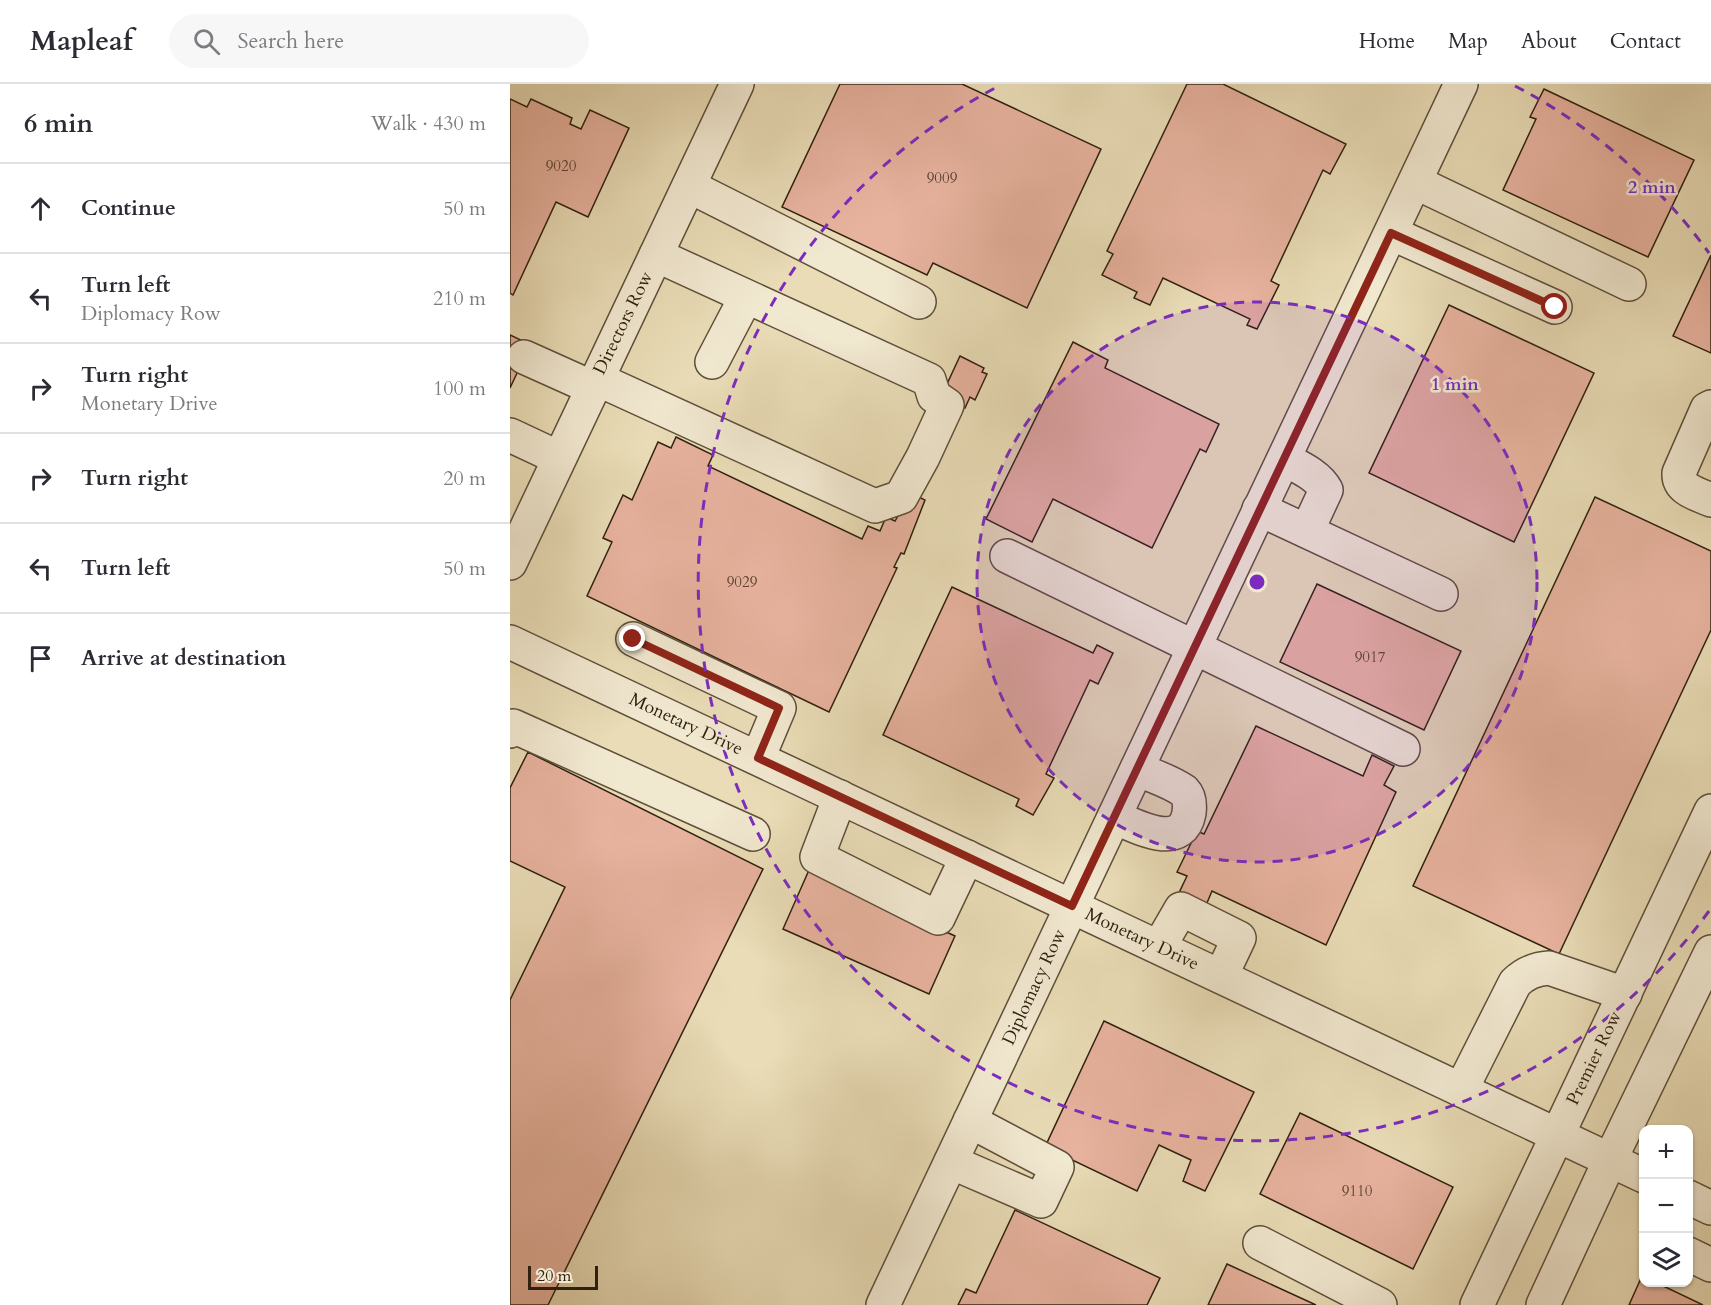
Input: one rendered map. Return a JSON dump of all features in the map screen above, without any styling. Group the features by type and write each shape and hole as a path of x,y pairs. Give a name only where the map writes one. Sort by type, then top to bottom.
{"street":[{"name":"Directors Row","path":"510,563 522,507 560,458 737,84"},
{"name":"Diplomacy Row","path":"883,1305 1415,182 1457,85"},
{"path":"1415,182 1629,284"},
{"path":"689,186 919,302"},
{"path":"1391,233 1555,307"},
{"path":"524,357 595,383 875,506 901,497 947,405 934,396 929,380 656,255"},
{"path":"712,362 746,297"},
{"path":"1711,407 1707,410 1679,473 1679,479 1683,487 1711,500"},
{"path":"510,435 560,458"},
{"path":"1284,459 1315,477 1326,490 1307,531"},
{"path":"1260,509 1441,594"},
{"path":"1006,556 1403,749"},
{"path":"633,639 779,708 758,758"},
{"name":"Monetary Drive","path":"510,642 1639,1174"},
{"path":"510,731 513,726 753,834"},
{"path":"1114,817 1154,833 1170,835 1182,828 1188,816 1190,801 1186,793 1137,769"},
{"path":"840,797 817,857 938,918 967,857"},
{"name":"Premier Row","path":"1477,1305 1711,811"},
{"path":"1159,947 1181,909 1239,938 1221,976"},
{"path":"1543,1305 1610,1160 1711,952"},
{"path":"1461,1090 1515,983 1523,975 1538,969 1549,968 1625,994"},
{"path":"951,1162 1041,1201 1057,1167 970,1121"},
{"path":"1693,1199 1711,1208"},
{"path":"1260,1243 1380,1305"},
{"path":"1693,1256 1711,1265"}],"building":[{"path":"840,84 962,84 1101,149 1027,308 933,263 927,275 782,207"},
{"path":"1187,84 1223,84 1346,144 1330,174 1323,170 1271,281 1279,285 1257,329 1247,325 1250,319 1163,278 1150,305 1134,298 1137,292 1102,275 1113,254 1107,251"},
{"path":"1544,89 1694,160 1648,257 1503,190 1536,119 1530,117"},
{"path":"510,99 527,107 531,99 572,118 570,124 581,129 590,110 629,128 588,217 556,202 513,295 510,293"},
{"path":"1711,255 1711,353 1673,336"},
{"path":"1449,305 1594,373 1514,542 1369,473"},
{"path":"510,335 525,342 512,369 518,371 510,388"},
{"path":"1073,342 1108,360 1105,368 1219,424 1206,452 1200,449 1152,548 1053,499 1032,542 986,519"},
{"path":"960,356 984,368 982,372 987,374 975,400 970,397 965,408 941,397"},
{"path":"676,437 713,455 708,466 862,539 868,526 880,531 886,517 895,521 911,493 925,500 904,554 901,553 894,567 897,568 829,712 587,596 612,542 603,538 623,495 632,500 658,442 671,448"},
{"path":"1595,497 1711,551 1711,630 1559,954 1413,886"},
{"path":"1317,584 1461,651 1424,730 1280,662"},
{"path":"952,587 1093,653 1097,645 1113,653 1098,684 1090,680 1046,774 1054,778 1033,815 1016,806 1019,799 883,735"},
{"path":"1256,726 1363,776 1372,755 1394,766 1384,785 1396,792 1326,945 1212,891 1204,910 1177,897 1187,876 1177,872 1197,831 1204,834"},
{"path":"528,752 763,869 548,1305 510,1305 510,1000 565,887 510,861 510,788"},
{"path":"809,870 955,936 929,994 783,929"},
{"path":"1104,1021 1254,1092 1205,1191 1183,1181 1191,1160 1159,1145 1137,1191 1045,1147"},
{"path":"1300,1113 1453,1187 1413,1269 1260,1194"},
{"path":"1015,1210 1160,1278 1147,1305 958,1305 966,1289 976,1293"},
{"path":"1227,1264 1316,1305 1208,1305"},
{"path":"1639,1283 1639,1287 1665,1287 1703,1305 1629,1305"}],"route":[{"path":"633,639 779,708 758,758 1072,906 1391,233 1555,307"}]}
